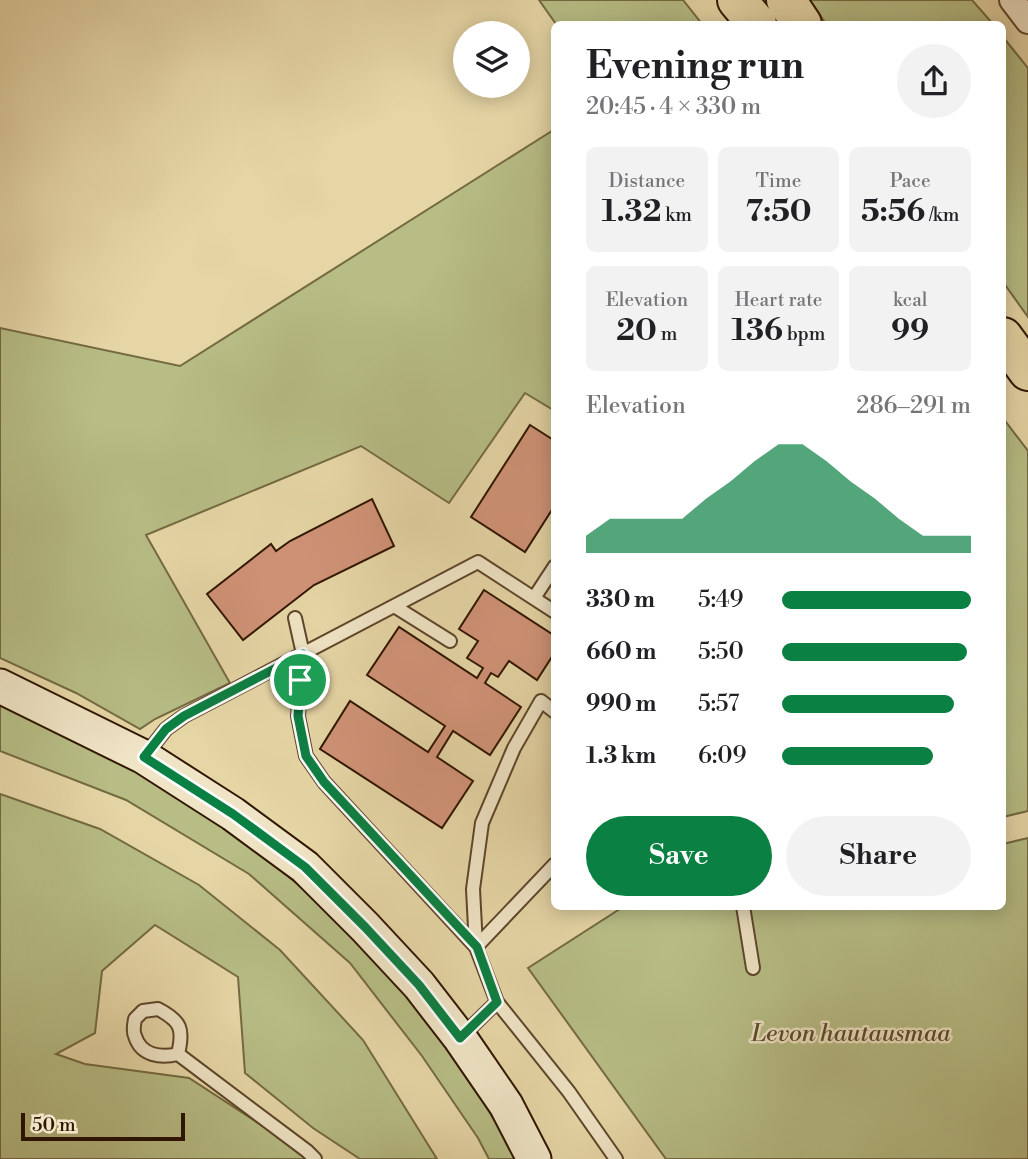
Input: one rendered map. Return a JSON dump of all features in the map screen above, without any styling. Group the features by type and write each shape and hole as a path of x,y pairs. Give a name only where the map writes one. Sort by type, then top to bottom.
{"highway":[{"path":"737,0 754,21"},
{"path":"762,0 778,21"},
{"path":"786,0 800,21"},
{"path":"1006,341 1028,371"}],"main road":[{"path":"0,686 144,757 233,814 305,867 419,985 506,1105 534,1159"}],"street":[{"path":"1012,0 1028,21"}],"lane":[{"path":"144,757 166,729 184,716 478,562 551,609"},
{"path":"534,598 551,572"},
{"path":"394,606 450,641"},
{"path":"295,618 303,654 298,716 306,756 333,792 477,947"},
{"path":"551,709 541,701 514,748 482,823 473,889 477,947 497,1002 569,1092 616,1159"},
{"path":"477,947 551,868"},
{"path":"744,910 753,968"},
{"path":"460,1038 497,1002"},
{"path":"178,1054 315,1159"}],"green space":[{"path":"539,0 683,0 700,21 554,21"},
{"path":"810,0 972,0 990,21 824,21"},
{"path":"1006,41 1028,68 1028,317 1006,286"},
{"path":"551,132 551,409 525,393 449,503 361,446 146,535 230,683 140,729 76,693 0,658 0,328 180,366"},
{"path":"1006,422 1028,451 1028,811 1006,816"},
{"path":"0,701 138,770 258,850 357,936 446,1040 518,1159 489,1159 478,1138 422,1056 350,963 249,874 126,800 0,751"},
{"path":"0,794 100,829 199,885 280,950 363,1040 437,1159 360,1159 313,1128 245,1073 238,977 155,925 102,971 95,1033 56,1054 85,1064 189,1078 310,1159 0,1159"},
{"name":"Levon hautausmaa","path":"1028,838 1028,1159 666,1159 528,968 618,910 1006,910 1006,843"}],"building":[{"path":"530,425 551,438 551,511 525,552 471,517"},
{"path":"372,499 394,546 314,585 243,640 207,594 271,544 276,551 290,541"},
{"path":"484,590 551,633 551,658 537,680 509,661 498,677 491,673 485,683 521,707 490,755 453,731 437,757 473,781 442,828 320,749 350,701 428,752 445,726 367,675 399,627 477,678 483,668 467,658 478,641 459,629"}],"route":[{"path":"303,654 300,680 298,716 306,756 324,782 477,947 497,1002 460,1038 419,985 305,867 233,814 144,757 166,729 184,716 303,654"}]}
